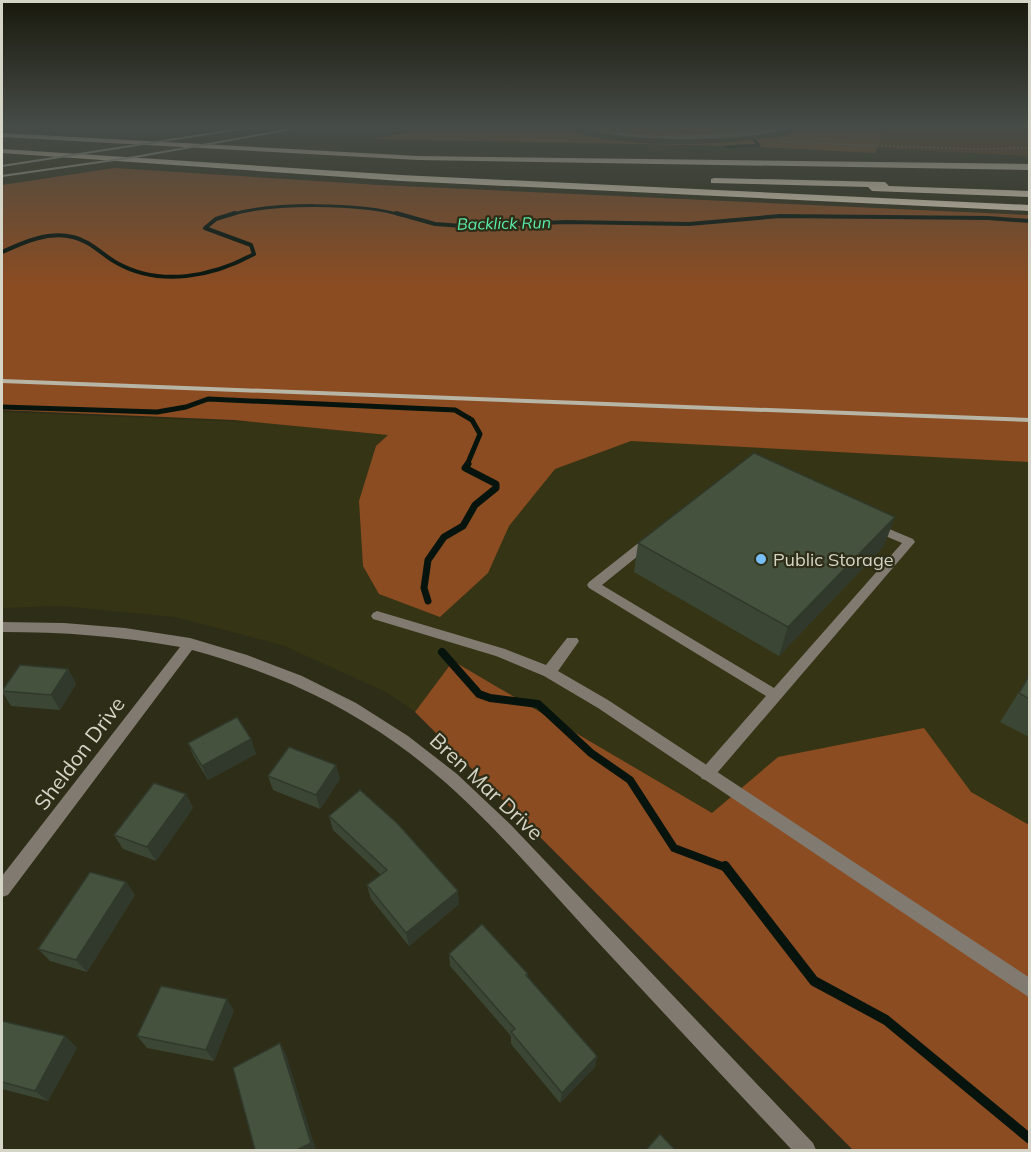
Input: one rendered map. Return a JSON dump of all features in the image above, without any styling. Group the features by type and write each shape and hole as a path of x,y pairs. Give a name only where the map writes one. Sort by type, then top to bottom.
{"highway":[{"path":"446,181 1029,208"},
{"path":"633,181 1029,194"},
{"path":"705,181 1029,189"}],"street":[{"path":"707,774 909,542 867,523"},
{"path":"657,534 593,585 775,695"},
{"path":"377,616 464,640 549,672 603,704 1029,988"},
{"name":"Bren Mar Drive","path":"2,627 45,626 88,629 190,643 225,651 285,673 354,708 437,766 496,821 806,1150"},
{"path":"549,672 572,641"},
{"name":"Sheldon Drive","path":"2,889 190,643"}],"shaded area":[{"path":"30,181 313,181 1029,215 1029,462 631,441 555,469 509,526 488,573 440,617 379,594 363,566 359,501 376,446 388,435 234,420 2,410 2,185"},
{"path":"2,412 1029,453 1029,1150 479,755 386,692 282,645 175,617 61,606 2,608"},
{"path":"453,661 712,813 778,757 924,728 971,792 1029,825 1029,1150 853,1150 415,712"}],"building":[{"name":"Public Storage","path":"754,453 895,517 788,627 638,543"},
{"path":"20,665 68,669 51,695 2,691"},
{"path":"1029,676 1029,699 1019,693"},
{"path":"237,717 251,739 202,766 188,743"},
{"path":"289,747 336,765 316,795 268,776"},
{"path":"154,783 186,794 147,847 114,835"},
{"path":"360,790 397,823 458,891 406,933 367,885 387,870 329,816"},
{"path":"90,872 126,882 76,960 38,949"},
{"path":"482,924 528,974 526,975 597,1056 562,1093 511,1032 515,1029 449,954"},
{"path":"161,986 227,999 206,1050 137,1036"},
{"path":"2,1021 65,1036 35,1091 2,1082"},
{"path":"280,1043 311,1143 297,1150 255,1150 233,1068"},
{"path":"660,1134 675,1150 646,1150"}],"waterway":[{"name":"Backlick Run","path":"230,215 291,206 340,206 401,215"},
{"name":"Backlick Run","path":"2,252 36,238 64,236 85,242 117,263 151,275 168,277 204,273 254,254 251,245 205,228 216,219 235,213"},
{"name":"Backlick Run","path":"396,213 435,224 463,226 566,222 689,224 780,216 988,218 1030,221"},
{"path":"2,407 157,412 186,407 208,399 455,410 472,420 480,434 467,465"},
{"path":"428,601 424,588 428,560 444,537 463,526 475,505 496,488 496,484 465,468 468,464"},
{"path":"442,652 479,694 490,698 538,704 591,753 630,780 674,848 726,868"},
{"path":"726,868 814,981 886,1020 1030,1139"}],"railway":[{"path":"2,381 1030,420"}],"place":[{"name":"Public Storage","path":"761,559"}]}
